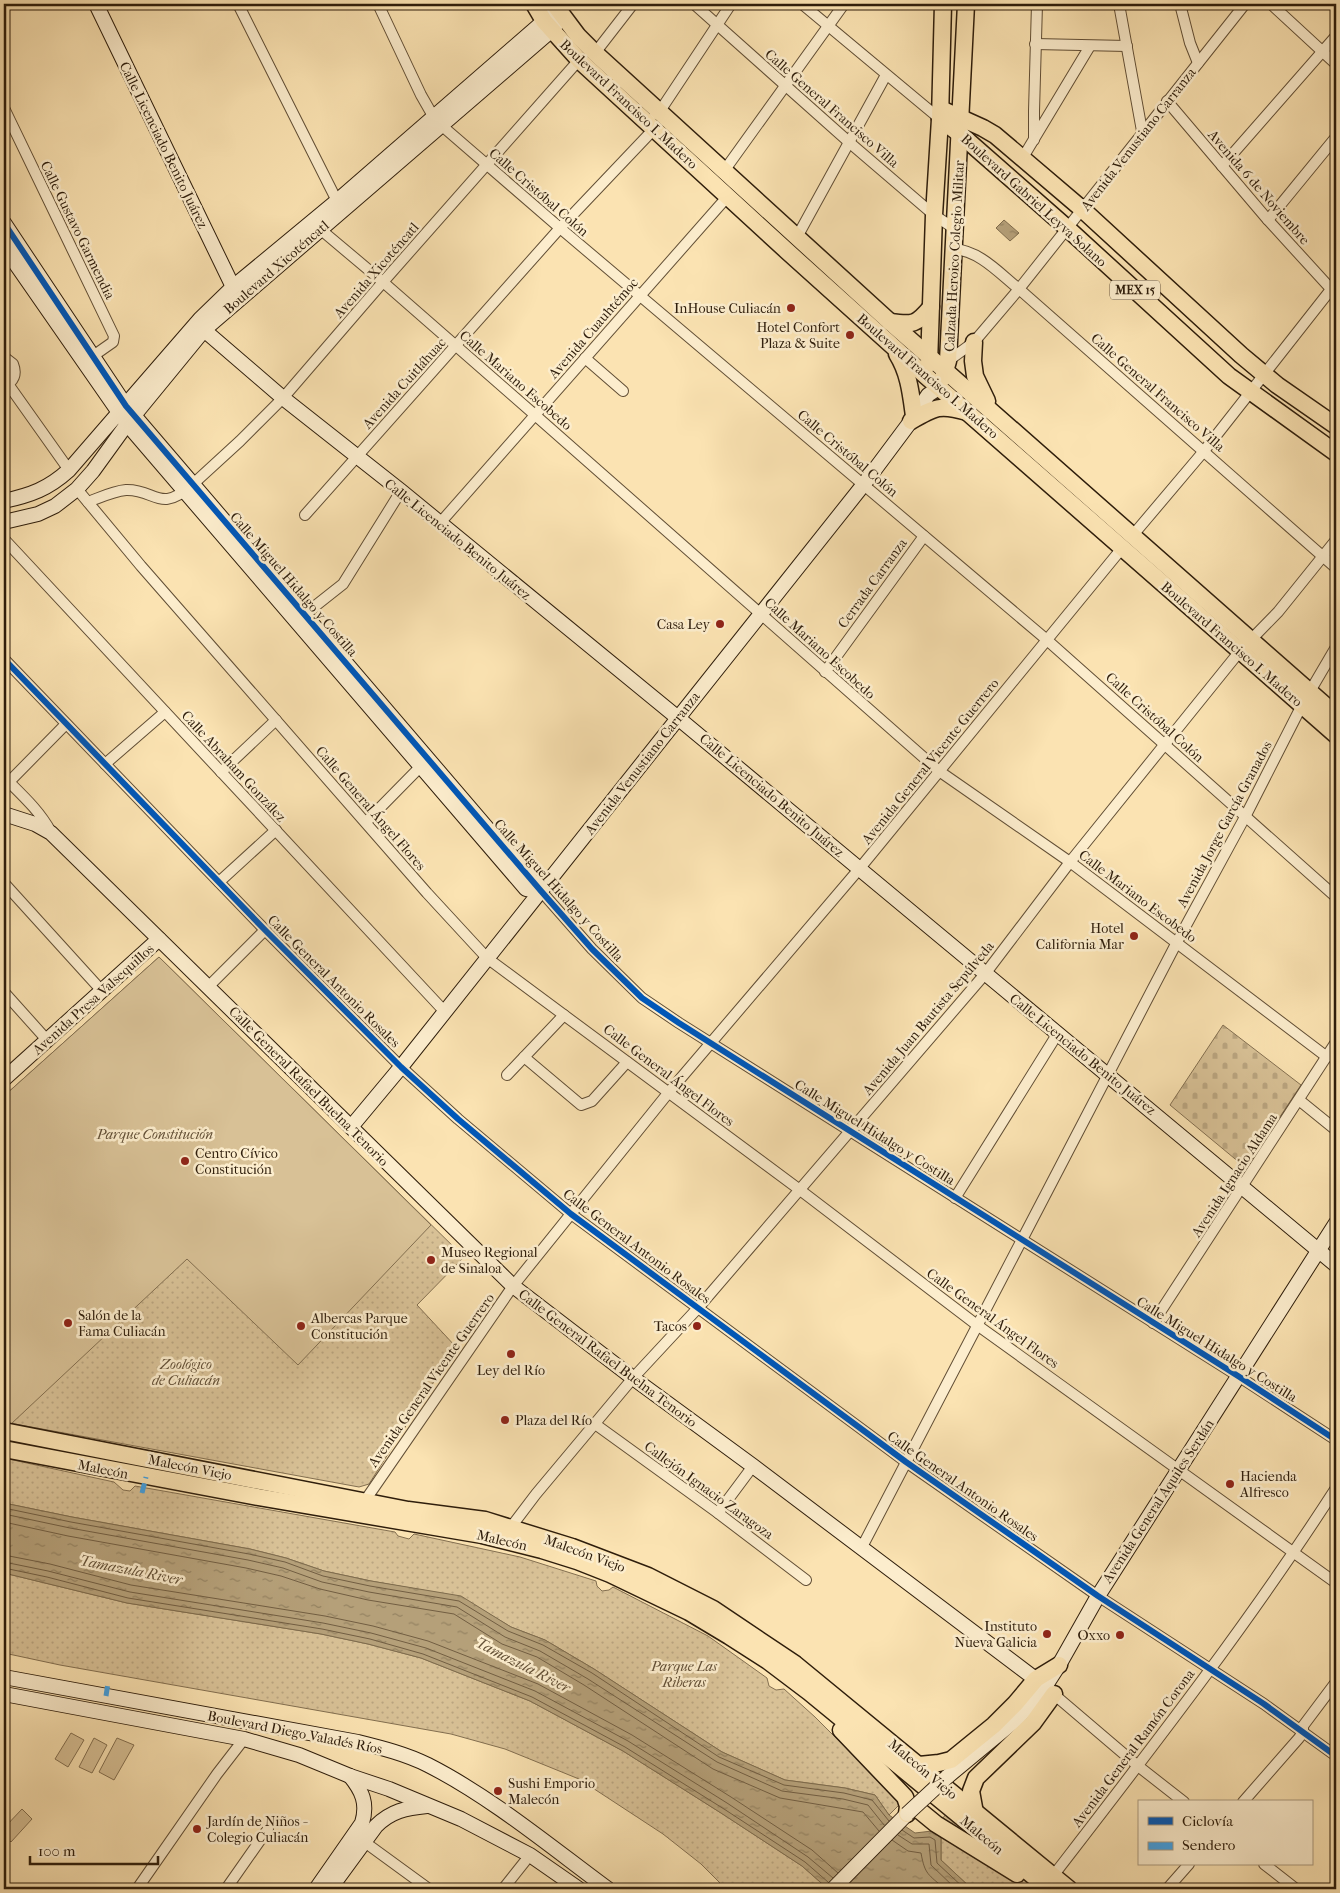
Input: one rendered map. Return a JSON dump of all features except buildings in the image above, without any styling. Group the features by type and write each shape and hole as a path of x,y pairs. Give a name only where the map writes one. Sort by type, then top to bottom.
{"main road":[{"name":"Calle Licenciado Benito Juárez","path":"96,4 233,287"},
{"name":"Boulevard Francisco I. Madero","path":"534,4 548,25 579,60 892,346 932,386 970,413 1128,541"},
{"name":"Calzada Heroico Colegio Militar","path":"932,386 930,357 936,112 943,4"},
{"name":"Calzada Heroico Colegio Militar","path":"932,386 947,366 966,4"},
{"name":"Boulevard Xicoténcatl","path":"4,522 38,514 55,506 77,489 93,471 126,415 200,319 233,287 437,120 548,25 557,8"},
{"name":"Boulevard Francisco I. Madero","path":"557,8 578,36 724,171 930,357 947,366 1128,541 1306,698 1336,735"},
{"name":"Boulevard Gabriel Leyva Solano","path":"936,112 961,126 995,135 1082,209 1264,374 1336,426"},
{"name":"Boulevard Xicoténcatl","path":"4,501 34,494 55,482 69,470 126,415 204,330 320,229 437,120"},
{"name":"Boulevard Gabriel Leyva Solano","path":"961,126 1067,228 1229,376 1336,453"},
{"name":"Calle Miguel Hidalgo y Costilla","path":"6,232 93,356 126,415"},
{"name":"Calle Miguel Hidalgo y Costilla","path":"4,247 126,415 425,763"},
{"path":"890,322 910,324 916,322 931,308"},
{"name":"Calle Licenciado Benito Juárez","path":"204,330 283,398 401,491 860,868 1336,1265"},
{"path":"974,342 975,376 991,410"},
{"path":"892,346 904,365 908,377 913,419 937,407 954,408 970,413"},
{"name":"Avenida Venustiano Carranza","path":"351,1127 445,1012 864,484 913,419 932,386"},
{"name":"Calle Miguel Hidalgo y Costilla","path":"188,488 305,614 526,889 541,891"},
{"name":"Boulevard Francisco I. Madero","path":"1306,698 1336,715"},
{"name":"Calle General Rafael Buelna Tenorio","path":"4,814 35,824 51,833 513,1286 633,1378 862,1547 1045,1687"},
{"name":"Avenida Presa Valsequillos","path":"4,1079 159,939"},
{"name":"Avenida General Aquiles Serdán","path":"1059,1665 1098,1596 1336,1223"},
{"name":"Malecón Viejo","path":"4,1431 361,1508 408,1510 485,1520 611,1561 648,1576 713,1609 795,1664 975,1812 1051,1882 1069,1889"},
{"name":"Malecón","path":"4,1449 146,1477 361,1508 482,1535 577,1561 665,1599 729,1636 813,1695 1051,1882"},
{"path":"482,1535 504,1531 511,1527"},
{"path":"834,1889 911,1810 995,1739 1036,1699 1059,1665"},
{"name":"Boulevard Diego Valadés Ríos","path":"4,1677 358,1742 408,1757 428,1765 508,1814 608,1889"},
{"path":"919,1765 951,1760 1008,1711 1045,1687"},
{"path":"975,1812 971,1792 976,1778 1024,1733 1039,1716 1045,1687"},
{"name":"Boulevard Diego Valadés Ríos","path":"4,1694 244,1739 298,1755 389,1789 461,1819 536,1859 579,1889"},
{"path":"813,1695 828,1716 904,1797 911,1810 1044,1889"},
{"path":"298,1755 297,1746 299,1740 325,1736"},
{"path":"330,1889 360,1839 365,1804 362,1793 350,1776"},
{"path":"316,1889 360,1839 388,1815 405,1808 429,1805"},
{"path":"461,1819 497,1829 502,1825 508,1814"},
{"path":"536,1859 546,1872 566,1889"}],"street":[{"path":"238,4 337,201"},
{"name":"Calle Cristóbal Colón","path":"378,4 437,120 560,228 1047,640 1336,897"},
{"path":"596,53 632,4"},
{"name":"Calle General Francisco Villa","path":"694,4 850,143 934,215 955,229"},
{"path":"607,86 617,87 625,92 647,112 655,114 660,111 731,4"},
{"path":"802,4 886,75 936,112"},
{"path":"724,171 844,4"},
{"path":"1034,140 1037,4"},
{"path":"1119,4 1142,132"},
{"path":"1180,4 1190,43 1198,63"},
{"name":"Avenida Venustiano Carranza","path":"947,366 974,342 1019,289 1245,4"},
{"path":"1271,4 1336,64"},
{"path":"1222,166 1336,36"},
{"path":"1035,44 1127,46"},
{"path":"1022,159 1090,46"},
{"name":"Avenida Xicoténcatl","path":"188,488 283,398 579,60"},
{"path":"797,237 886,75"},
{"name":"Avenida 6 de Noviembre","path":"1167,101 1268,220 1334,286"},
{"name":"Calle Gustavo Garmendia","path":"4,108 114,336 113,342 93,356"},
{"name":"Avenida Cuitláhuac","path":"305,515 560,228 654,129"},
{"path":"1268,220 1336,137"},
{"name":"Avenida Cuauhtémoc","path":"440,523 728,196"},
{"name":"Calle Mariano Escobedo","path":"320,229 535,415 939,771 1070,862 1327,1057"},
{"name":"Calle General Francisco Villa","path":"954,248 965,250 980,258 1019,289 1336,568"},
{"name":"Avenida General Vicente Guerrero","path":"361,1508 513,1286 668,1092 860,868 1204,451 1334,286"},
{"path":"4,357 10,360 15,368 14,378 6,385 69,470"},
{"path":"585,358 623,391"},
{"path":"88,502 124,490 136,490 162,500 188,488"},
{"name":"Calle General Ángel Flores","path":"77,489 141,566 427,893 488,958 978,1325 1336,1583"},
{"path":"305,614 343,584 401,491"},
{"name":"Cerrada Carranza","path":"825,672 924,536"},
{"name":"Calle Abraham González","path":"4,539 445,1012"},
{"name":"Avenida Juan Bautista Sepúlveda","path":"511,1527 536,1494 633,1378 698,1308 986,974 1070,862 1165,744 1246,646 1278,612 1336,540"},
{"name":"Avenida Jorge García Granados","path":"862,1547 1177,942 1245,817 1306,698 1336,646"},
{"name":"Calle General Antonio Rosales","path":"4,659 265,930 401,1067 571,1214 906,1462 1098,1596 1210,1669 1336,1756"},
{"path":"105,764 166,712"},
{"path":"221,772 276,720"},
{"path":"51,833 35,807 5,782 66,724"},
{"path":"366,822 425,763"},
{"path":"219,882 276,830"},
{"path":"4,883 102,991"},
{"name":"Calle Miguel Hidalgo y Costilla","path":"541,891 592,949 642,998 1336,1440"},
{"path":"208,987 265,930"},
{"path":"4,992 47,1040"},
{"path":"507,1075 564,1014"},
{"path":"955,1198 1058,1033"},
{"name":"Avenida Ignacio Aldama","path":"1153,1323 1336,1042"},
{"path":"524,1057 581,1105 592,1101 627,1062"},
{"path":"1299,1100 1336,1130"},
{"name":"Callejón Ignacio Zaragoza","path":"595,1424 718,1512 806,1580"},
{"path":"718,1512 754,1466"},
{"name":"Avenida General Ramón Corona","path":"1051,1882 1294,1553 1336,1488"},
{"path":"1245,1800 1303,1732 1303,1726 1336,1682"},
{"name":"Calle General Rafael Buelna Tenorio","path":"1045,1687 1138,1766 1181,1800"},
{"path":"136,1889 244,1739"},
{"path":"226,1889 268,1830"},
{"path":"360,1839 429,1889"},
{"path":"503,1889 536,1859"},
{"path":"1167,1889 1187,1866"},
{"path":"1267,1866 1296,1889"}],"green space":[{"name":"Centro Cívico Constitución","path":"159,957 464,1257 417,1305 456,1347 369,1484 359,1487 4,1422 4,1096"},
{"name":"Centro Cívico Constitución","path":"159,957 431,1225 298,1365 187,1259 11,1424 4,1422 4,1096"},
{"path":"1223,1025 1301,1085 1246,1168 1170,1105"},
{"name":"Parque Las Riberas","path":"4,1458 114,1482 123,1490 130,1491 135,1486 395,1532 398,1536 409,1539 414,1534 520,1557 596,1581 597,1586 602,1591 613,1587 708,1636 767,1678 769,1686 776,1690 784,1689 861,1763 905,1799 889,1815 875,1795 845,1788 785,1780 722,1752 594,1669 545,1640 511,1627 461,1597 324,1571 286,1558 250,1549 4,1503"},
{"path":"4,1573 127,1603 321,1634 421,1658 530,1701 623,1751 802,1866 828,1889 726,1889 701,1864 663,1834 579,1779 505,1749 451,1734 60,1665 4,1653"},
{"path":"71,1733 84,1740 68,1767 55,1759"},
{"path":"94,1738 107,1745 92,1773 79,1767"},
{"path":"117,1738 134,1745 114,1780 99,1772"},
{"path":"22,1809 32,1819 11,1842 4,1835 4,1828"},
{"path":"947,1813 1035,1889 972,1889 941,1860 941,1838 932,1831"}],"water":[{"path":"1004,220 1019,233 1010,241 996,228"},
{"name":"Tamazula River","path":"4,1503 250,1549 286,1558 324,1571 461,1596 511,1627 545,1640 594,1669 722,1752 785,1780 845,1788 875,1795 889,1815 915,1833 932,1831 941,1838 941,1860 972,1889 828,1889 802,1866 623,1751 530,1701 421,1658 321,1634 127,1603 4,1573"}],"marked path":[{"path":"142,1493 146,1477"},
{"path":"106,1696 108,1683"}],"cycle path":[{"path":"4,223 126,406 541,891 592,949 642,998 1336,1440"},
{"path":"4,659 265,930 401,1067 458,1119 571,1214 906,1462 1098,1596 1264,1704 1336,1756"}],"place":[{"name":"InHouse Culiacán","path":"791,308"},
{"name":"Hotel Confort Plaza & Suite","path":"850,335"},
{"name":"Casa Ley","path":"720,624"},
{"name":"Hotel California Mar","path":"1134,936"},
{"name":"Centro Cívico Constitución","path":"185,1161"},
{"name":"Museo Regional de Sinaloa","path":"431,1260"},
{"name":"Salón de la Fama Culiacán","path":"68,1323"},
{"name":"Albercas Parque Constitución","path":"301,1326"},
{"name":"Tacos","path":"697,1326"},
{"name":"Ley del Río","path":"511,1354"},
{"name":"Plaza del Río","path":"505,1420"},
{"name":"Hacienda Alfresco","path":"1230,1484"},
{"name":"Instituto Nueva Galicia","path":"1047,1634"},
{"name":"Oxxo","path":"1120,1635"},
{"name":"Sushi Emporio Malecón","path":"498,1791"},
{"name":"Jardín de Niños - Colegio Culiacán","path":"197,1829"}],"park label":[{"name":"Parque Constitución","path":"155,1134"},
{"name":"Zoológico de Culiacán","path":"186,1372"}]}
